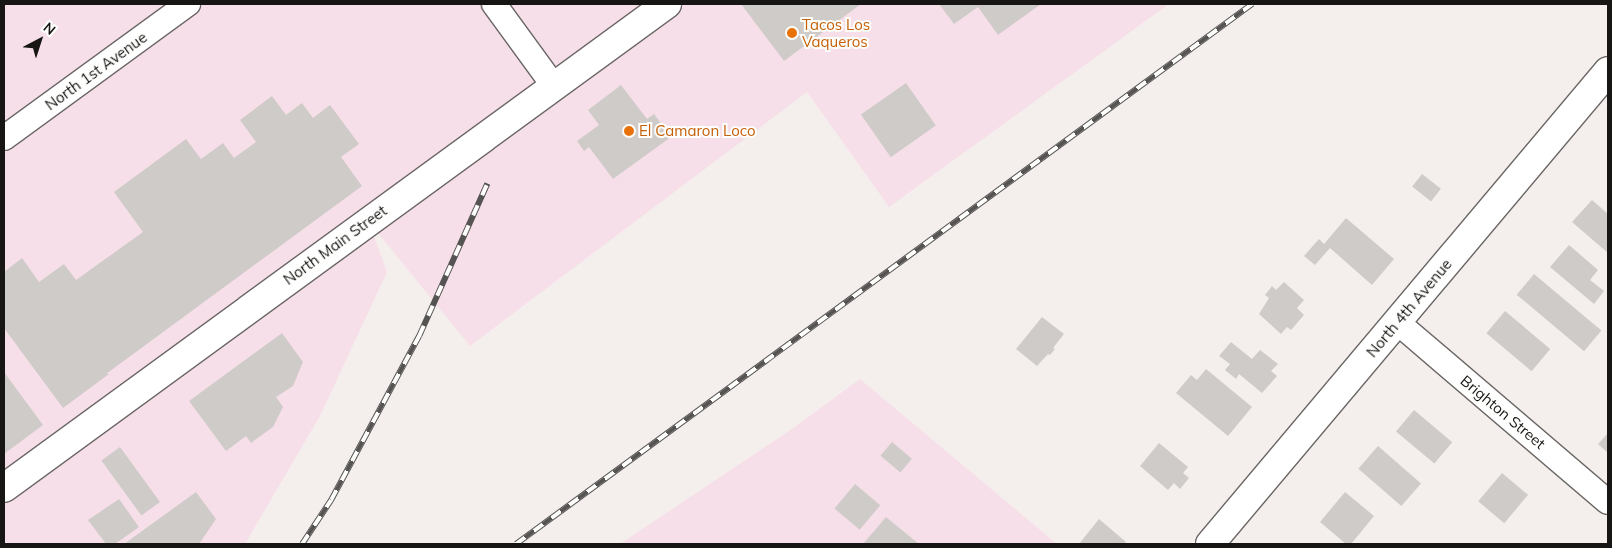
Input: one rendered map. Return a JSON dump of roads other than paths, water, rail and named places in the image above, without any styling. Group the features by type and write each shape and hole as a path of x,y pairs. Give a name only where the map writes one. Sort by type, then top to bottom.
{"street":[{"name":"North 1st Avenue","path":"4,138 188,4"},
{"path":"494,4 553,85"},
{"name":"North Main Street","path":"4,488 666,4"},
{"name":"North 4th Avenue","path":"1210,544 1608,71"},
{"name":"Brighton Street","path":"1397,322 1608,502"}],"railway":[{"path":"516,544 1252,4"},
{"path":"302,544 331,500 419,336 487,184"}],"place":[{"name":"Tacos Los Vaqueros","path":"792,33"},
{"name":"El Camaron Loco","path":"629,131"}]}
